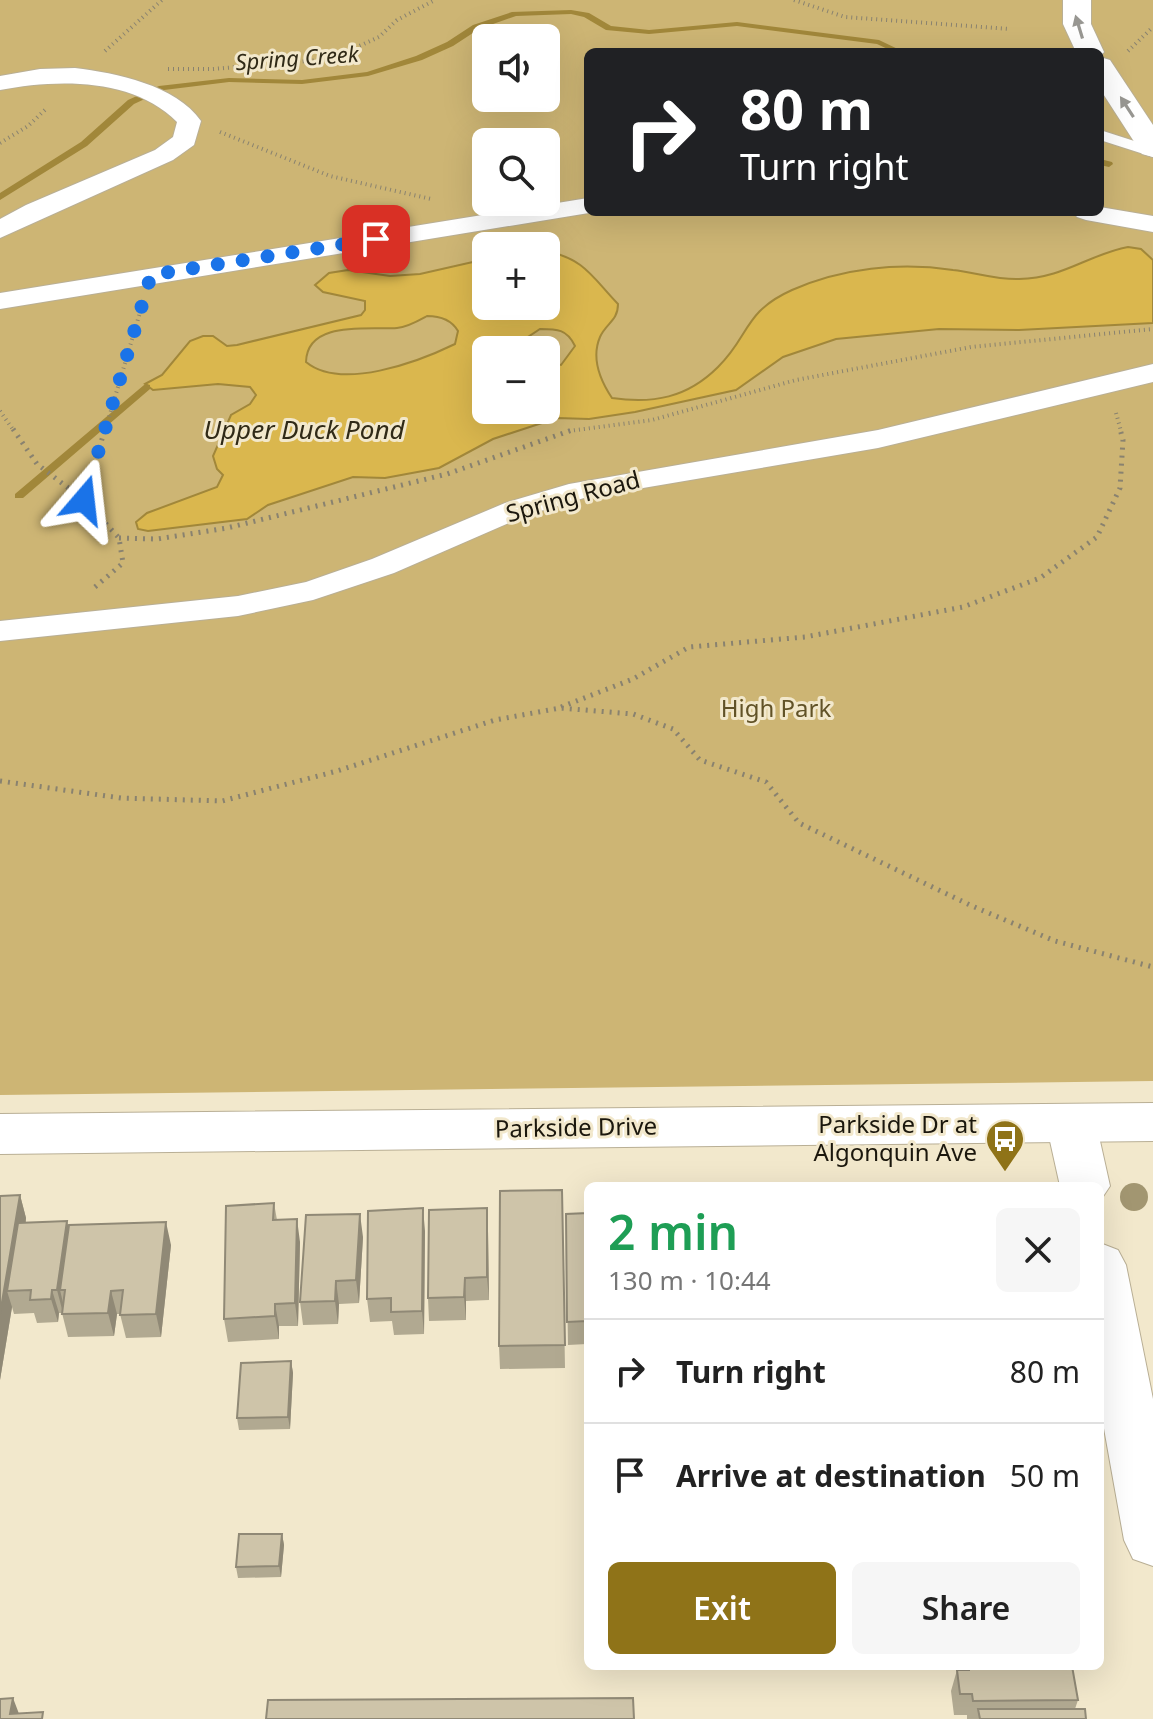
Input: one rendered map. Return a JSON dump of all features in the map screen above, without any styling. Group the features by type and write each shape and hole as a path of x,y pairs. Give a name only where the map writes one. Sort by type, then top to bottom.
{"main road":[{"path":"1077,0 1077,24 1088,48"},
{"path":"1112,60 1153,150"},
{"name":"Parkside Drive","path":"0,1134 1153,1122"},
{"path":"1071,1123 1084,1182"},
{"path":"1104,1306 1114,1407 1153,1540"}],"street":[{"path":"0,83 42,75 78,74 105,78 175,106 189,121 185,140 164,155 35,210 0,230"},
{"path":"0,301 584,207"},
{"path":"1104,215 1153,224"},
{"name":"Spring Road","path":"0,631 238,606 313,590 383,566 516,509 580,490 878,439 1153,373"}],"lane":[{"path":"1104,136 1153,150"}],"path":[{"path":"131,88 160,70 179,67 213,69 331,59 379,37 397,20 435,0"},
{"path":"794,0 845,17 1010,29"},
{"path":"1112,60 1153,27"},
{"path":"189,121 330,176 400,194 445,201"},
{"path":"84,500 151,275"},
{"path":"119,538 157,539 227,528 447,474 575,429 652,420 796,380 971,347 1153,329"},
{"path":"0,781 121,798 222,801 337,771 495,720 560,708 633,679 689,647 805,637 949,610 1040,578 1097,537 1120,488 1123,440 1116,413 1099,387"},
{"path":"0,411 37,464 84,500 119,538 123,563 76,603 76,624"},
{"path":"560,708 633,714 673,729 700,760 766,782 799,823 972,906 1055,941 1153,967"}],"green space":[{"name":"High Park","path":"0,0 1153,0 1153,1081 0,1095"}],"water":[{"name":"Upper Duck Pond","path":"1128,247 1141,249 1153,260 1153,323 1019,330 939,329 836,339 783,357 736,390 589,419 560,418 560,365 575,346 569,336 561,331 540,329 530,336 472,336 472,424 539,424 493,439 439,468 385,478 353,477 268,505 247,519 148,531 138,529 136,522 147,513 217,487 223,475 217,469 213,456 231,415 250,404 256,395 250,387 218,384 153,390 145,384 162,375 190,341 203,336 213,336 227,346 237,345 361,315 365,310 365,301 323,292 315,285 329,273 348,270 390,276 420,274 472,262 472,320 560,320 560,254 587,270 618,304 614,318 602,332 597,345 598,369 612,398 642,400 669,396 694,386 728,356 764,307 811,282 851,272 892,267 933,268 1011,279 1035,278 1113,251","holes":["427,316 449,321 458,331 455,344 401,365 380,371 339,374 306,362 309,349 317,339 328,333 401,327"]}],"building":[{"path":"562,1190 565,1345 499,1346 500,1191"},
{"path":"20,1195 0,1314 0,1196"},
{"path":"274,1203 273,1220 297,1219 295,1303 275,1304 275,1316 224,1319 226,1206"},
{"path":"423,1208 422,1311 391,1312 391,1298 367,1299 368,1211"},
{"path":"487,1208 487,1277 465,1278 464,1297 428,1298 429,1210"},
{"path":"584,1213 584,1321 567,1322 566,1214"},
{"path":"360,1214 356,1280 336,1281 335,1301 300,1302 306,1215"},
{"path":"67,1221 57,1290 52,1290 51,1299 30,1300 31,1290 7,1291 18,1223"},
{"path":"166,1222 156,1314 120,1315 123,1290 111,1291 108,1313 62,1314 65,1290 60,1290 69,1225"},
{"path":"291,1361 288,1417 237,1418 241,1363"},
{"path":"239,1534 282,1534 279,1566 236,1567"},
{"path":"957,1670 1073,1670 1078,1700 973,1701 972,1694 960,1694"},
{"path":"13,1698 10,1714 43,1712 42,1719 0,1719 0,1699"},
{"path":"633,1698 634,1719 266,1719 268,1700"},
{"path":"978,1709 1085,1709 1086,1719 980,1719"}],"waterway":[{"name":"Spring Creek","path":"0,197 84,144 131,102 162,88 229,80 302,82 368,74 419,58 450,44 476,27 515,14 571,12 586,15 609,28 649,32 737,24 879,42 892,48"},
{"name":"Spring Creek","path":"1104,163 1109,164"},
{"path":"19,496 147,387"}],"place":[{"name":"Parkside Dr at Algonquin Ave","path":"1005,1173"}],"route":[{"path":"84,500 151,275 376,239"}]}
